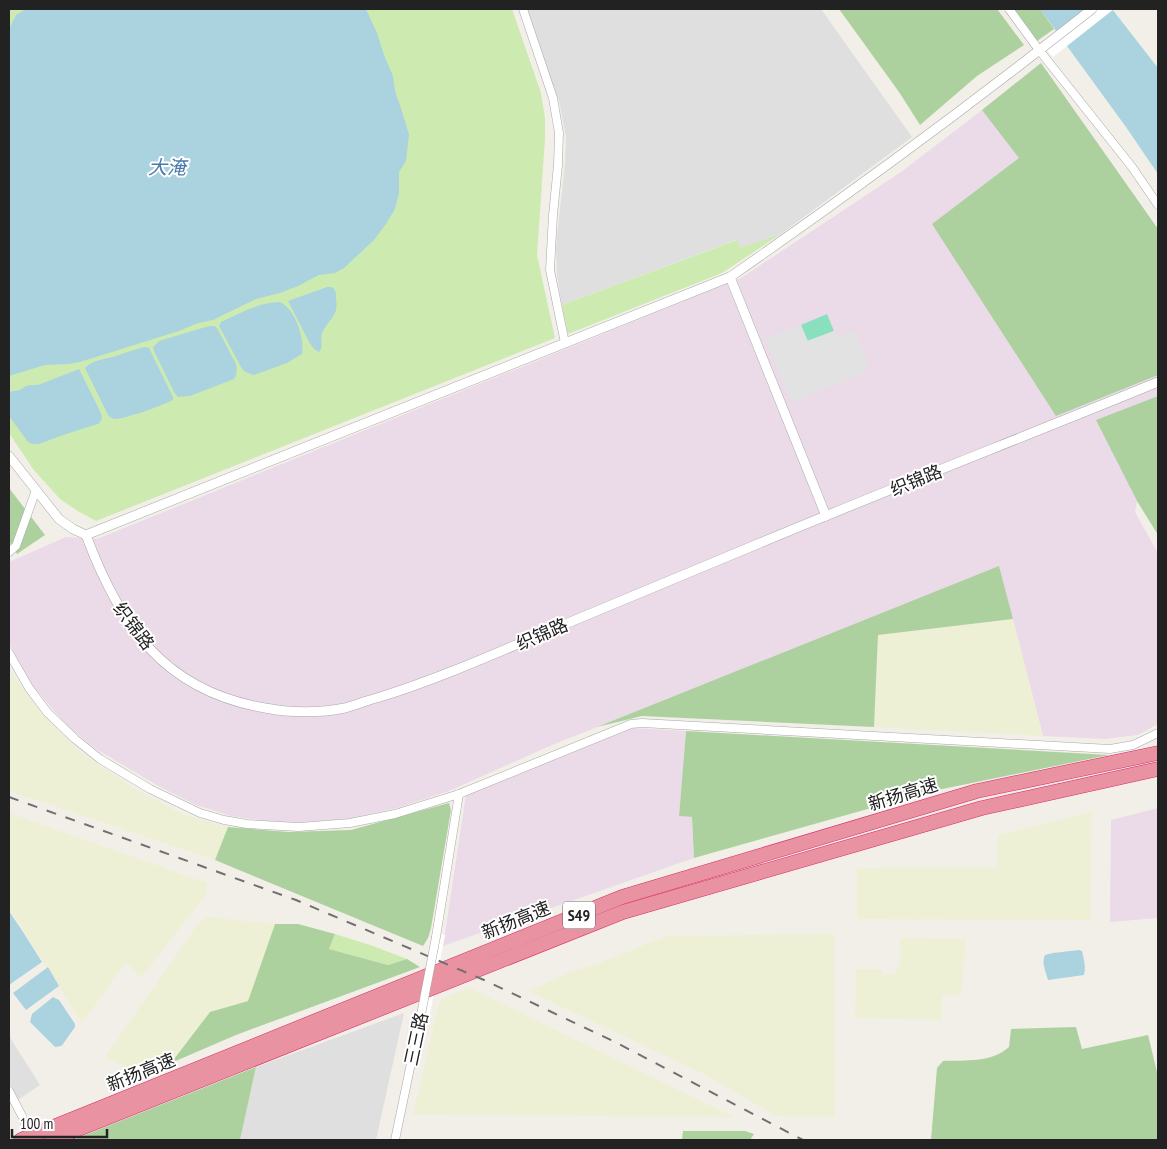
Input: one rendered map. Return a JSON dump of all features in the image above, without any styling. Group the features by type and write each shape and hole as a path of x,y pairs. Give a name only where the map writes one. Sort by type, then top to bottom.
{"highway":[{"name":"新扬高速","path":"21,1140 622,897 977,791 1158,753"},
{"name":"新扬高速","path":"52,1140 623,912 982,808 1158,769"}],"street":[{"path":"522,9 553,98 559,133 550,270 565,343"},
{"path":"1010,9 1132,167 1158,205"},
{"path":"9,456 59,518 73,529 86,535 730,277 889,165 1092,9"},
{"path":"730,277 826,516"},
{"name":"织锦路","path":"86,535 111,595 124,616 148,647 168,667 197,686 227,699 265,708 301,712 344,708 407,688 487,657 826,516 1158,382"},
{"path":"9,552 16,546 36,490"},
{"path":"9,653 29,688 47,712 75,739 100,759 141,784 200,813 247,824 299,827 350,823 395,814 459,794 631,724 642,723 1110,749 1132,745 1158,733"},
{"name":"三三路","path":"395,1140 436,937 459,794"},
{"path":"9,1091 22,1116"}],"shaded area":[{"path":"525,9 821,9 912,137 781,234 740,249 736,240 562,305 557,276 556,246 566,137 559,101"},
{"path":"1041,63 1158,229 1158,396 1097,420 1137,501 1135,512 1158,553 1158,724 1138,735 1105,739 1043,736 999,567 552,745 449,791 397,808 344,820 306,824 274,822 231,816 196,805 160,787 96,749 67,726 32,685 9,644 9,562 66,537 97,539 741,278 901,172"},
{"path":"801,325 808,341 834,331 836,337 855,331 867,359 867,370 864,373 792,403 765,339"},
{"path":"634,728 686,731 679,816 692,817 694,858 443,946 466,795"},
{"path":"1158,808 1158,918 1110,922 1111,820"},
{"path":"404,1013 376,1140 240,1140 256,1067"},
{"path":"9,1036 40,1085 9,1106"}],"green space":[{"path":"9,9 512,9 541,93 545,118 537,255 555,338 96,521 76,510 60,499 33,469 9,433"},
{"path":"839,9 997,9 1024,45 977,76 920,125 899,92"},
{"path":"1014,9 1040,9 1054,29 1037,41"},
{"path":"1041,63 1158,229 1158,375 1056,416 932,224 1019,158 982,110"},
{"path":"781,234 722,273 568,334 562,305 737,240 740,248"},
{"path":"827,314 834,331 807,341 801,325"},
{"path":"1158,396 1158,535 1137,501 1096,420"},
{"path":"9,488 45,535 17,554 9,541"},
{"path":"999,566 1013,619 878,635 874,727 642,716 597,727"},
{"path":"1013,619 1043,736 874,727 878,635"},
{"path":"9,667 17,681 40,711 80,752 140,792 185,815 228,827 215,860 9,792"},
{"path":"686,731 1109,755 928,792 694,858 692,817 679,816"},
{"path":"449,803 451,810 431,928 423,946 215,860 228,827 289,832 351,830"},
{"path":"1092,812 1090,920 857,919 857,868 997,867 998,835"},
{"path":"9,813 207,883 207,893 141,978 126,962 82,1023 9,908"},
{"path":"209,917 275,924 248,1001 210,1012 171,1063 135,1072 105,1057 200,921"},
{"path":"275,924 298,924 335,934 329,949 388,965 407,959 420,967 236,1035 171,1063 210,1012 248,1001"},
{"path":"335,934 407,959 388,965 329,949"},
{"path":"834,934 835,1117 776,1116 702,1073 528,991 571,972 667,936"},
{"path":"900,938 966,939 961,996 942,995 942,1020 855,1018 856,969 882,969 882,974 896,974 897,967 900,967"},
{"path":"470,988 734,1117 413,1115 440,999"},
{"path":"1076,1027 1082,1049 1148,1035 1158,1076 1158,1140 931,1140 937,1068 943,1061 978,1060 994,1056 1009,1047 1011,1029"},
{"path":"256,1067 240,1140 73,1140 95,1131"},
{"path":"683,1131 745,1131 754,1134 750,1140 682,1140"}],"water":[{"name":"大淹","path":"26,9 366,9 393,76 395,91 409,135 406,161 399,172 399,193 395,209 374,240 344,268 335,273 319,275 280,293 256,299 213,320 198,323 179,331 80,362 45,365 9,376 9,29 16,15"},
{"path":"1040,9 1112,9 1158,68 1158,174 1126,127"},
{"path":"327,287 332,287 335,290 337,304 333,317 322,333 319,352 309,342 288,301"},
{"path":"279,302 290,310 298,324 302,340 302,354 287,363 254,375 245,372 219,326 221,322 249,309 263,304"},
{"path":"209,326 217,328 236,364 235,377 190,396 178,397 153,347 159,341"},
{"path":"145,347 149,348 173,400 135,414 112,418 108,415 85,368 96,361"},
{"path":"79,369 100,411 101,421 98,424 39,444 28,442 9,416 9,392 20,390 26,386 38,385"},
{"path":"9,911 42,962 9,985"},
{"path":"1082,951 1085,966 1084,975 1048,980 1044,964 1045,955"},
{"path":"48,967 59,986 26,1010 13,993"},
{"path":"53,997 59,1000 75,1024 75,1027 63,1044 55,1047 30,1022 32,1014"}],"pier":[{"path":"1088,9 1114,9 1053,57 1042,45"},
{"path":"434,933 445,935 428,1024 417,1022"}],"tunnel":[{"path":"22,1116 29,1140"}],"railway":[{"path":"9,797 296,900 484,980 615,1042 803,1140"}]}
